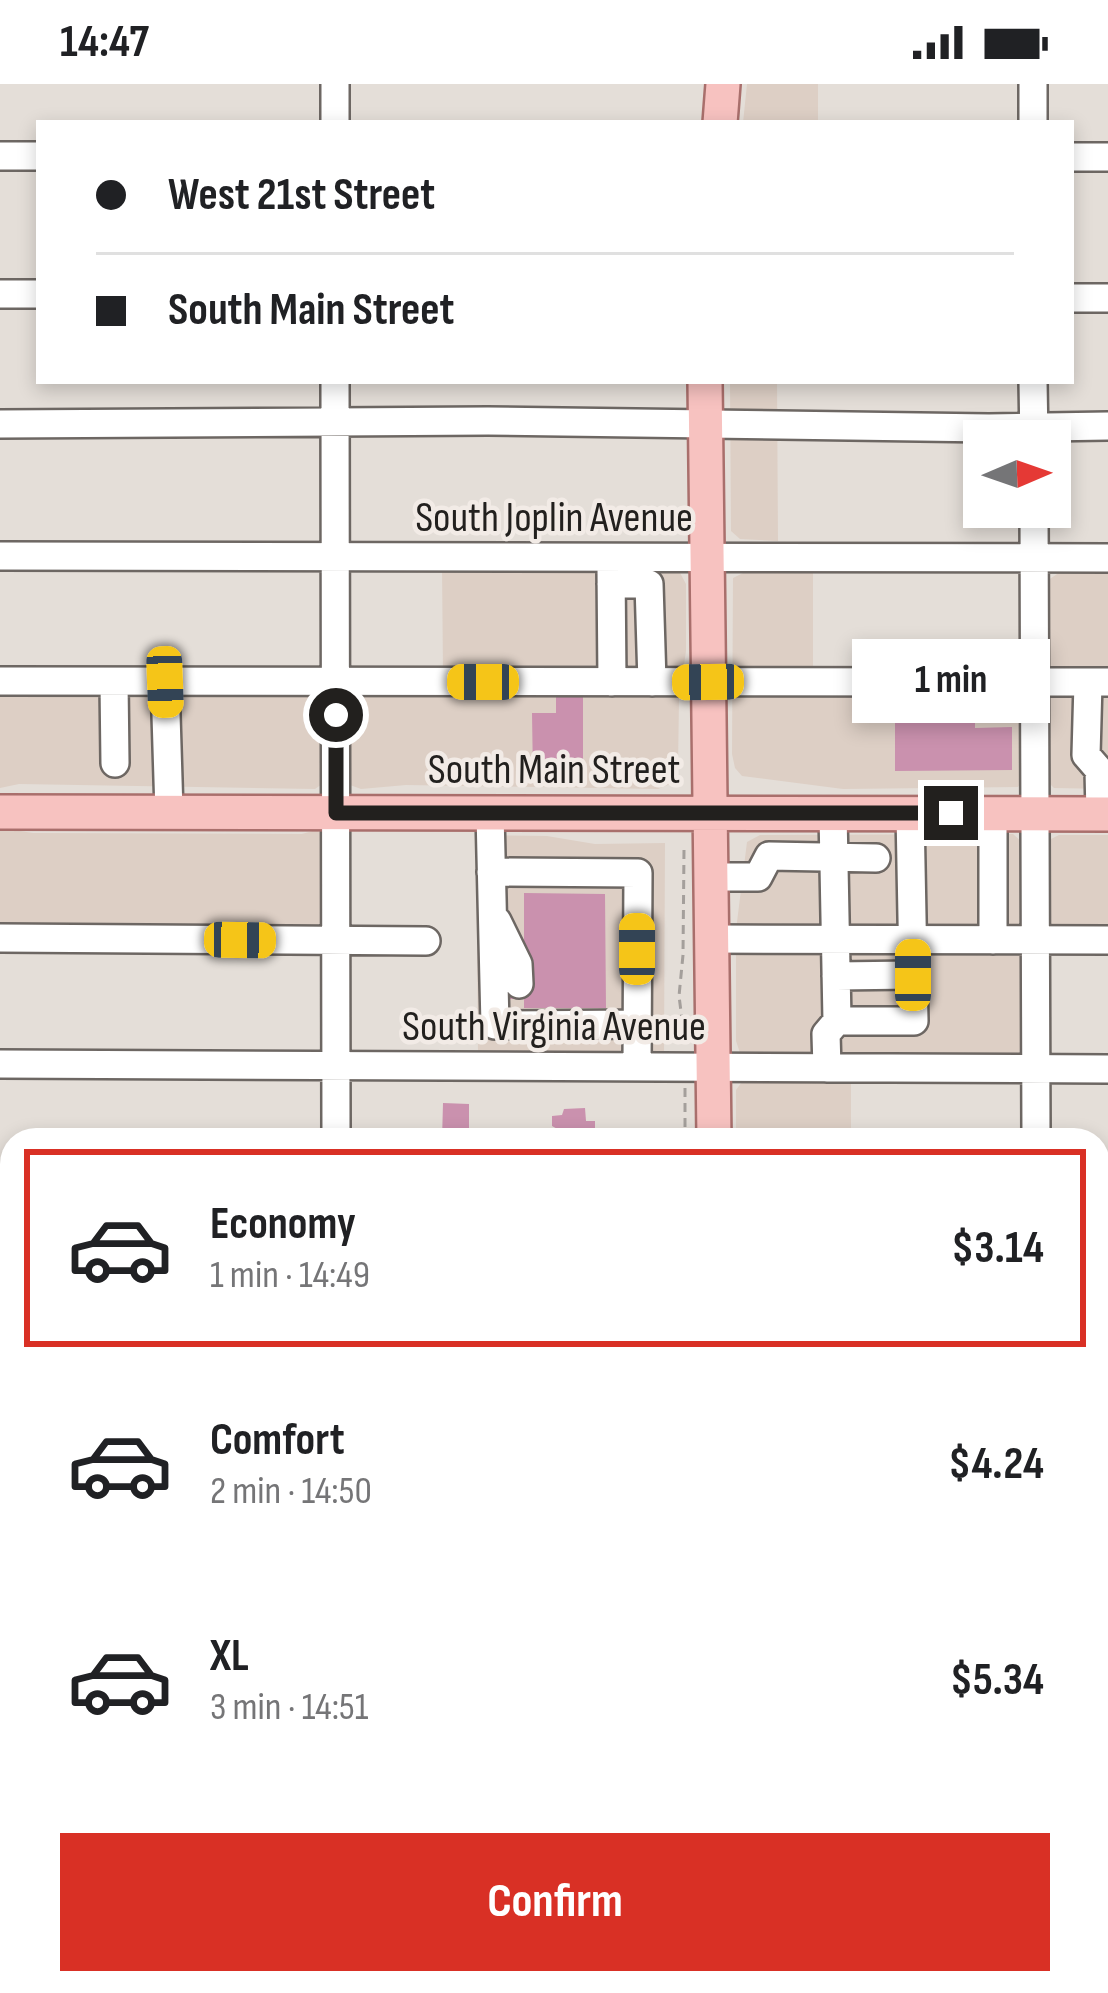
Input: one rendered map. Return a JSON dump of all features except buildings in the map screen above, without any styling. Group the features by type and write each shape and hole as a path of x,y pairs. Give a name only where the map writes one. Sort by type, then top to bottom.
{"main road":[{"path":"719,120 723,84"},
{"path":"705,384 712,939 695,1067 711,1128"},
{"name":"South Main Street","path":"0,812 1104,814"}],"street":[{"path":"335,84 335,120"},
{"path":"1033,84 1033,120"},
{"path":"0,156 36,156"},
{"path":"1074,157 1108,157"},
{"path":"0,294 36,294"},
{"path":"1074,298 1108,298"},
{"path":"335,384 336,1128"},
{"path":"1034,384 1034,420"},
{"path":"0,424 488,421 963,432"},
{"path":"1071,430 1108,425"},
{"path":"1034,528 1036,1128"},
{"name":"South Joplin Avenue","path":"0,556 335,558 611,571 705,558 1108,558"},
{"path":"612,682 611,571 649,584 652,682"},
{"path":"0,682 1098,683 1086,755 1104,770 1104,814"},
{"path":"114,682 115,763"},
{"path":"165,682 169,812"},
{"path":"490,813 495,1025 519,1005 637,1024"},
{"path":"794,813 794,857"},
{"path":"827,1068 826,1034 837,1021 833,813"},
{"path":"837,1021 914,1021 910,813"},
{"path":"993,813 993,940"},
{"path":"712,878 758,877 769,856 876,858"},
{"path":"491,872 638,873 637,1067"},
{"path":"492,912 518,964 519,1066"},
{"path":"0,938 426,941"},
{"path":"712,939 1108,940"},
{"path":"836,976 913,975"},
{"name":"South Virginia Avenue","path":"0,1064 1108,1069"}],"path":[{"path":"684,850 679,996 695,1067 687,1128"}],"shaded area":[{"path":"747,84 818,84 818,120 743,120"},
{"path":"730,384 777,384 778,541 740,539 731,531"},
{"path":"442,566 678,569 686,584 686,651 673,783 658,789 406,785 361,789 350,785 347,674 443,674"},
{"path":"1108,571 1108,789 1054,788 1048,782 1047,581 1060,572"},
{"path":"813,572 813,677 1023,678 1023,779 1018,787 843,789 742,776 732,754 733,578 743,573"},
{"path":"0,677 327,678 325,782 315,789 19,784 0,788"},
{"path":"0,828 33,833 302,834 316,830 325,835 327,945 0,944"},
{"path":"1013,834 1023,843 1021,1053 740,1053 736,1041 736,930 747,842 760,835"},
{"path":"476,835 547,836 595,844 665,843 664,1057 478,1054"},
{"path":"1059,835 1108,835 1108,945 1046,945 1047,841"},
{"path":"851,1078 851,1128 736,1128 736,1090 744,1079"}],"route":[{"path":"336,715 336,813 951,813"}]}
